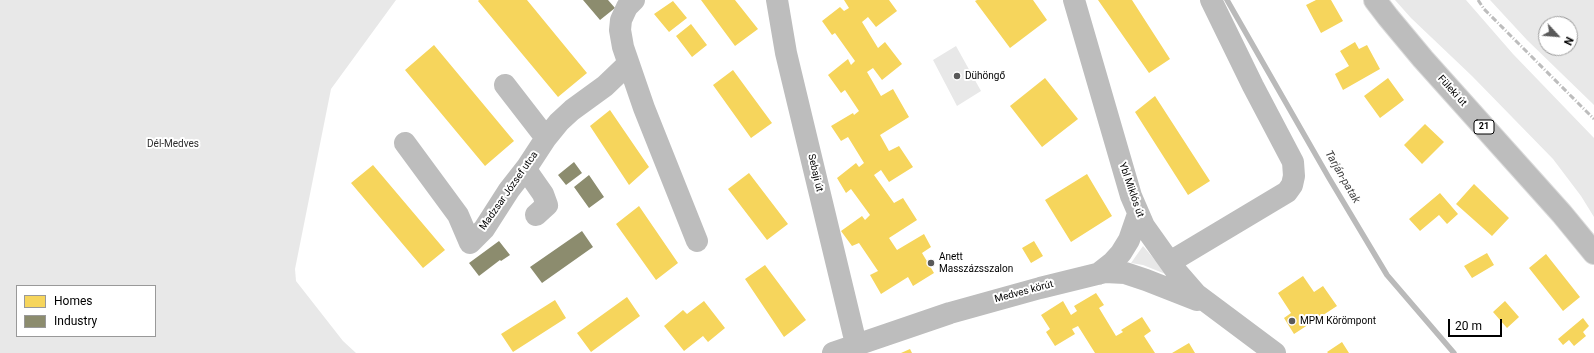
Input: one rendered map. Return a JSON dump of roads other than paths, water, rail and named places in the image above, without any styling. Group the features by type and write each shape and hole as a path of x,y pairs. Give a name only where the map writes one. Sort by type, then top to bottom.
{"street":[{"path":"634,0 627,7 620,24 623,47 644,108 697,241"},
{"name":"Sebaji út","path":"778,0 786,53 856,344"},
{"name":"Ybl Miklós út","path":"1074,0 1131,196 1138,214 1152,240 1196,294 1274,353"},
{"path":"1170,262 1287,192 1292,185 1294,176 1294,162 1253,86 1211,0"},
{"name":"Füleki út","path":"1375,0 1423,59 1594,253"},
{"name":"Madzsar József utca","path":"405,143 458,215 470,243 484,229 509,190 527,168 546,138 559,122 572,110 605,86 628,64"},
{"path":"505,85 546,138"},
{"path":"527,168 532,179 543,194 547,205 536,214"},
{"path":"1098,274 1112,263 1121,253 1128,240 1138,214"},
{"name":"Medves körút","path":"834,353 856,344 956,311 1105,272 1125,273 1132,275 1183,294 1215,309"}],"waterway":[{"name":"Tarján-patak","path":"1227,0 1329,178 1387,275 1454,353"}],"railway":[{"path":"1478,0 1484,9 1594,119"}],"place":[{"name":"Dühöngő","path":"957,76"},
{"name":"Anett Masszázsszalon","path":"931,263"},
{"name":"MPM Körömpont","path":"1292,321"}],"park label":[{"name":"Dél-Medves","path":"173,144"}]}
